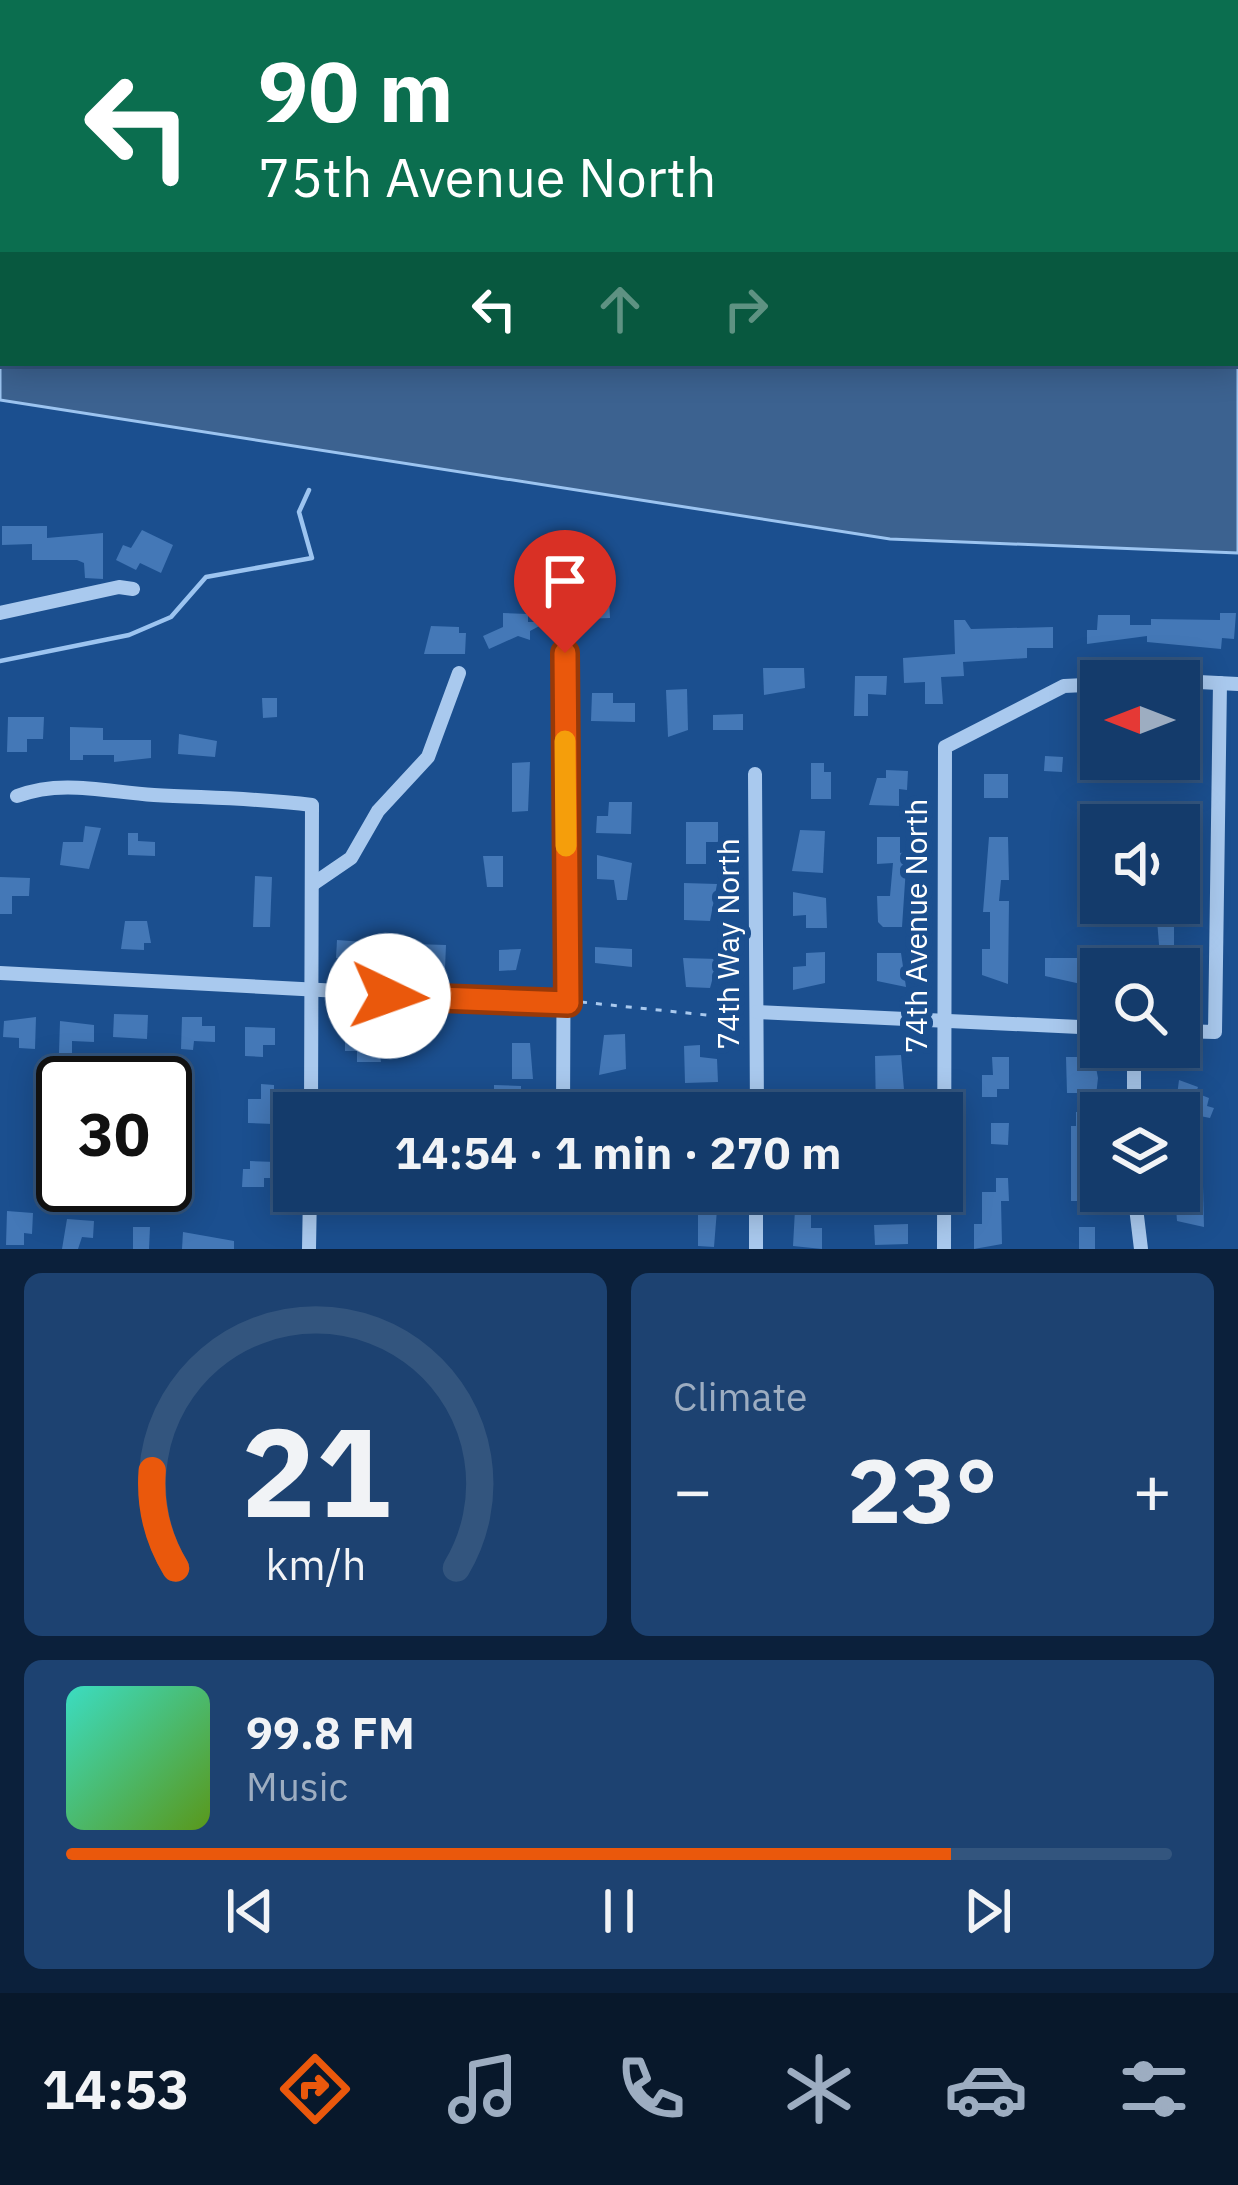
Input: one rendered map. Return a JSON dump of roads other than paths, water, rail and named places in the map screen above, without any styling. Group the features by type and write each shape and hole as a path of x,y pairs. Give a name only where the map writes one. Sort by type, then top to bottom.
{"street":[{"path":"0,613 119,586 133,589"},
{"path":"564,1092 568,1003 565,653"},
{"path":"313,884 351,858 378,811 428,757 460,673"},
{"path":"1200,682 1238,683"},
{"path":"1200,1032 1215,1032 1220,682"},
{"name":"74th Avenue North","path":"944,1249 945,747 1064,686 1080,685"},
{"name":"74th Way North","path":"755,774 757,1092"},
{"path":"17,796 50,784 155,795 242,795 312,805 311,1092"},
{"path":"0,973 568,1003"},
{"path":"757,1016 1080,1027"},
{"path":"309,1249 310,1212"},
{"path":"756,1249 757,1212"},
{"path":"1137,1212 1141,1249"}],"waterway":[{"path":"0,661 129,635 171,617 206,577 312,558 299,512 309,490"}]}
